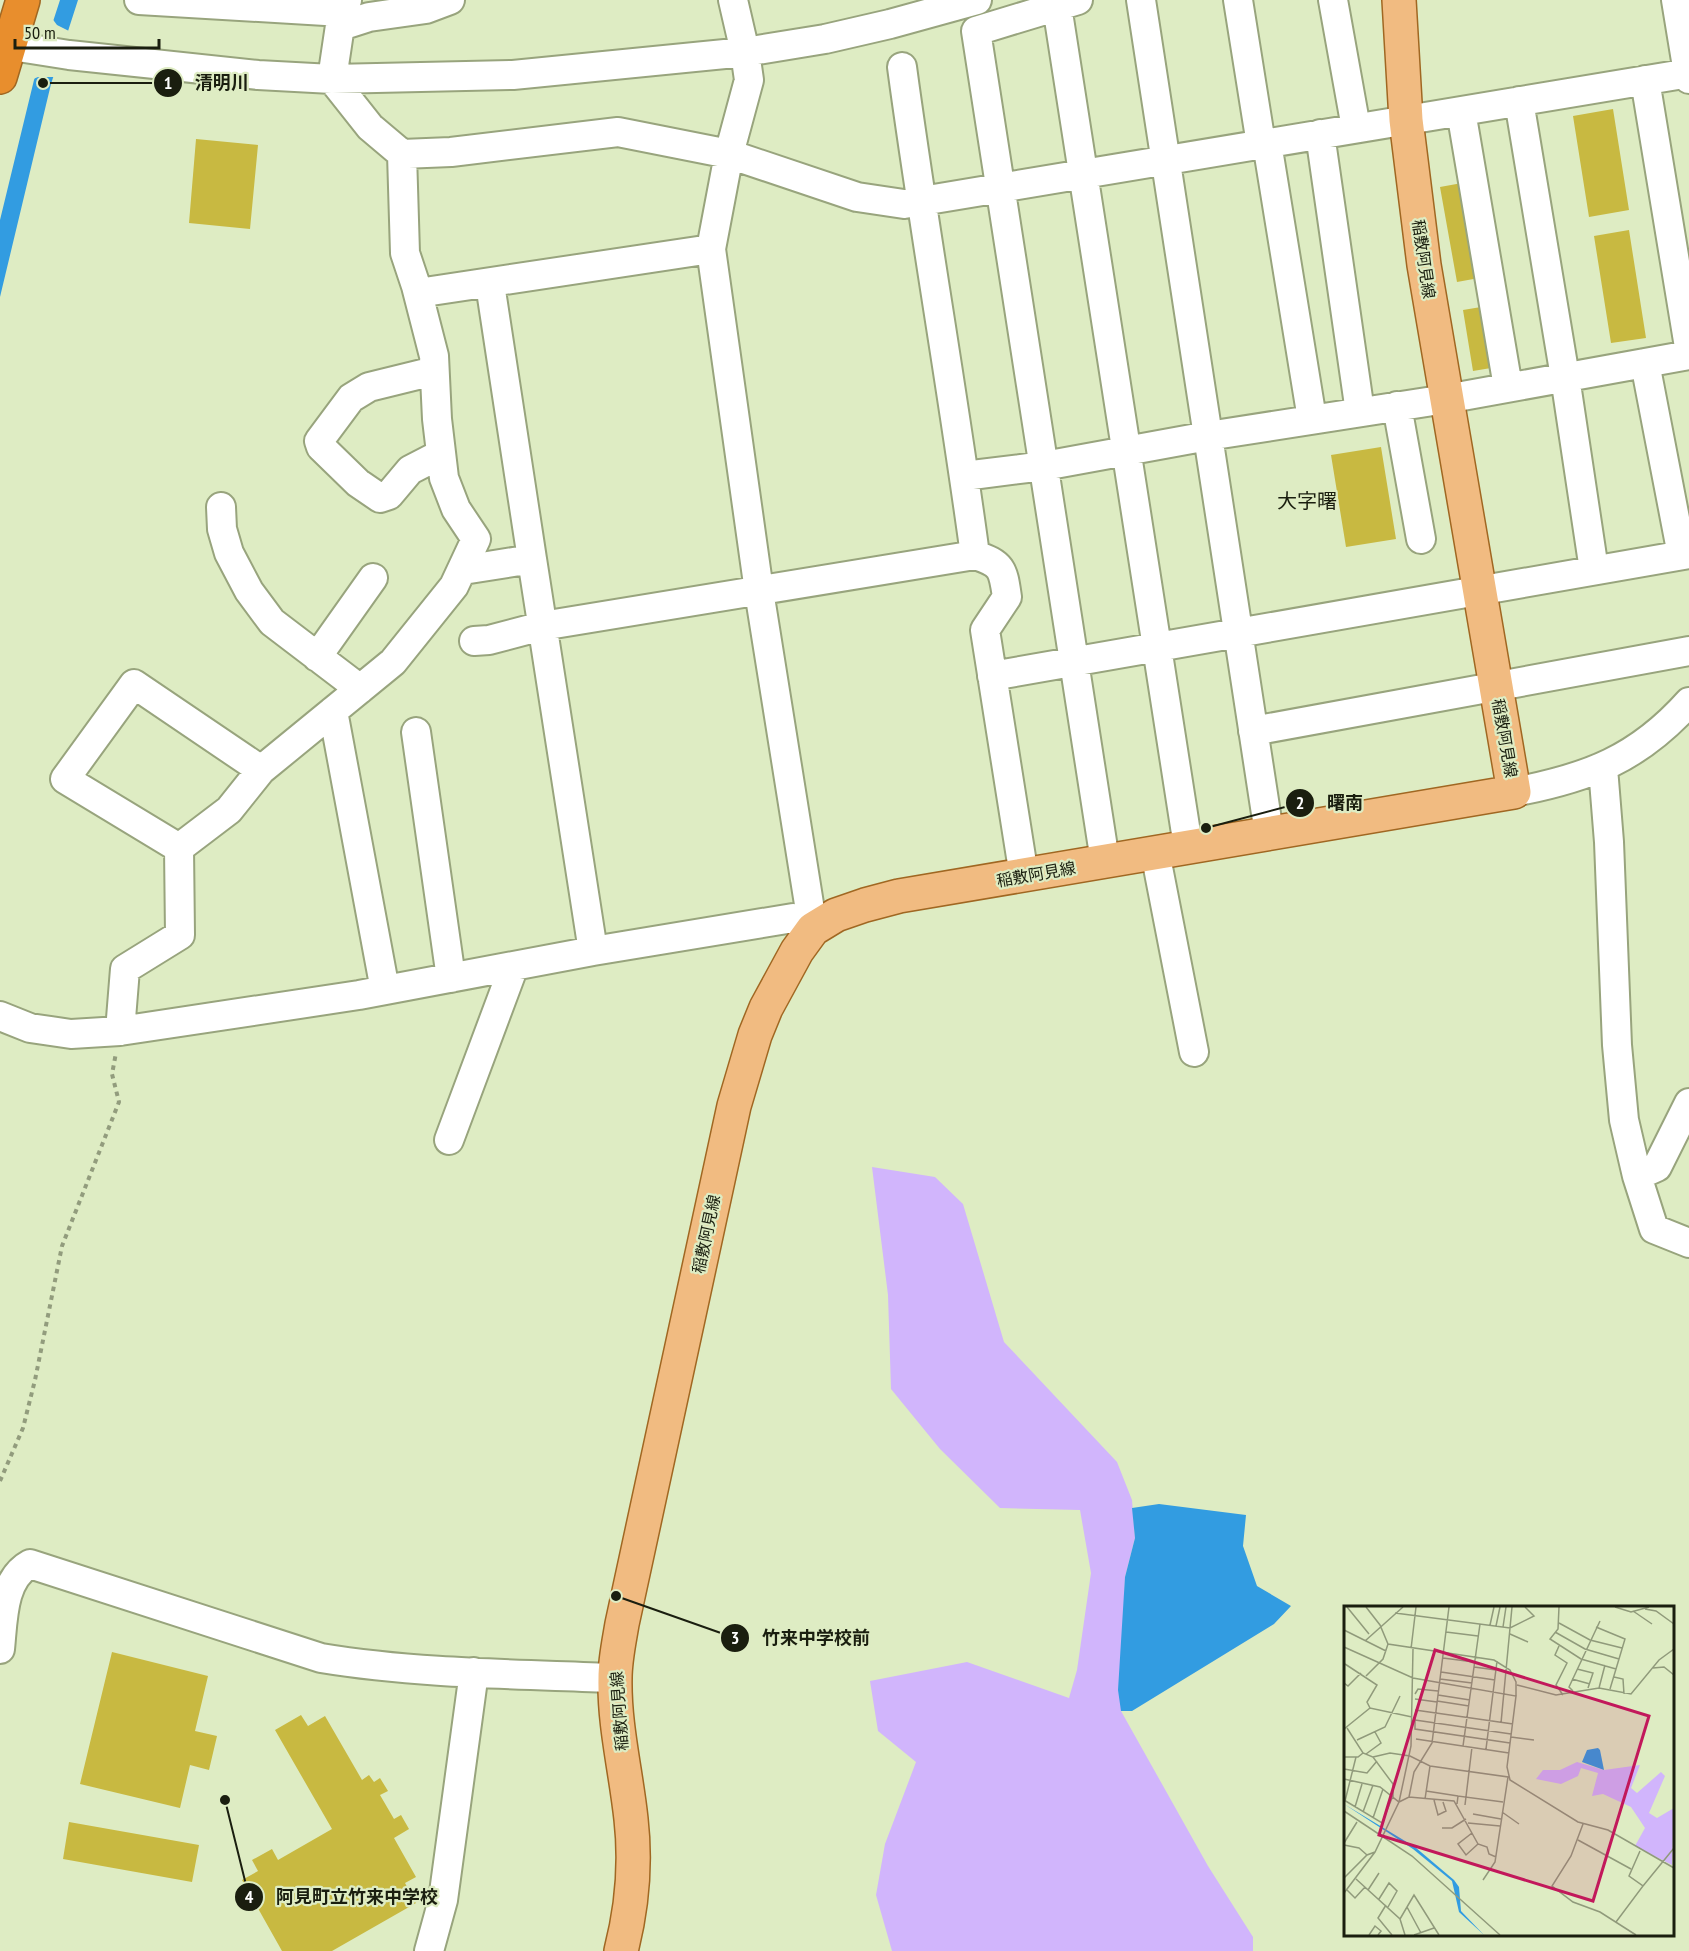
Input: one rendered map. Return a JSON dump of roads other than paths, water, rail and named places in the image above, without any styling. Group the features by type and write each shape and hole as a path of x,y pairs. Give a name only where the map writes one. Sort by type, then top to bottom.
{"highway":[{"path":"0,77 23,0"}],"main road":[{"name":"稲敷阿見線","path":"621,1951 631,1900 633,1866 631,1821 616,1705 615,1678 622,1624 734,1106 755,1035 766,1008 797,951 813,929 836,915 899,896 1514,792 1424,266 1406,120 1399,0"}],"street":[{"path":"139,0 343,13 369,17 426,9 450,0"},
{"path":"733,0 749,80 729,154 711,249 759,591 813,929"},
{"path":"10,45 69,55 258,75 332,79 513,75 745,52 825,39 977,0"},
{"path":"1141,0 1269,833"},
{"path":"1238,0 1312,419"},
{"path":"1333,0 1356,128"},
{"path":"343,13 332,79 370,127 402,154 451,152 618,132 729,154 858,197 904,204 1645,80 1689,75 1676,0"},
{"path":"1105,861 976,31 1068,3 1083,175 1188,846"},
{"path":"902,67 920,202 975,555"},
{"path":"1645,80 1689,347"},
{"path":"1519,101 1565,377 1594,570"},
{"path":"1461,111 1508,387"},
{"path":"1320,134 1360,412"},
{"path":"179,848 229,810 261,770 393,662 454,586 476,539 456,509 444,478 436,419 434,356 405,253 402,154"},
{"path":"418,294 711,249"},
{"path":"490,284 593,951"},
{"path":"964,476 1446,399 1689,355"},
{"path":"992,676 1686,555 1645,363"},
{"path":"434,371 369,387 351,398 319,441 321,447 358,483 380,498 389,495 410,470 441,454"},
{"path":"1397,406 1421,539"},
{"path":"221,507 222,529 229,553 249,591 272,622 360,689"},
{"path":"474,640 489,640 542,626 975,555 994,561 1004,576 1007,597 985,630 1024,876"},
{"path":"463,570 532,559"},
{"path":"317,657 373,578"},
{"path":"1253,731 1689,651"},
{"path":"179,848 64,779 134,684 261,770"},
{"path":"1514,792 1555,784 1603,768 1629,754 1654,735 1689,702"},
{"path":"333,711 386,990"},
{"path":"416,732 451,978"},
{"path":"1603,768 1609,842 1618,1056 1624,1120 1637,1176 1654,1229 1689,1243"},
{"path":"120,1031 125,969 180,935 179,848"},
{"path":"1155,852 1194,1052"},
{"path":"0,1016 30,1028 71,1034 120,1031 386,990 593,951 793,918 813,929"},
{"path":"449,1140 514,966"},
{"path":"1637,1176 1657,1167 1689,1103"},
{"path":"0,1648 6,1597 21,1569 30,1564 321,1658 361,1664 474,1672 615,1678"},
{"path":"429,1951 443,1900 474,1672"}],"water":[{"path":"60,0 78,0 51,84 0,297 0,220 34,80"},
{"path":"1159,1504 1246,1515 1243,1546 1257,1586 1291,1606 1274,1624 1132,1711 1121,1711 1118,1690 1125,1577 1135,1538 1132,1508"}],"place":[{"name":"清明川","path":"43,83"},
{"name":"曙南","path":"1206,828"},
{"name":"竹来中学校前","path":"616,1596"},
{"name":"阿見町立竹来中学校","path":"225,1800"}],"district":[{"name":"大字曙","path":"1307,501"}]}
